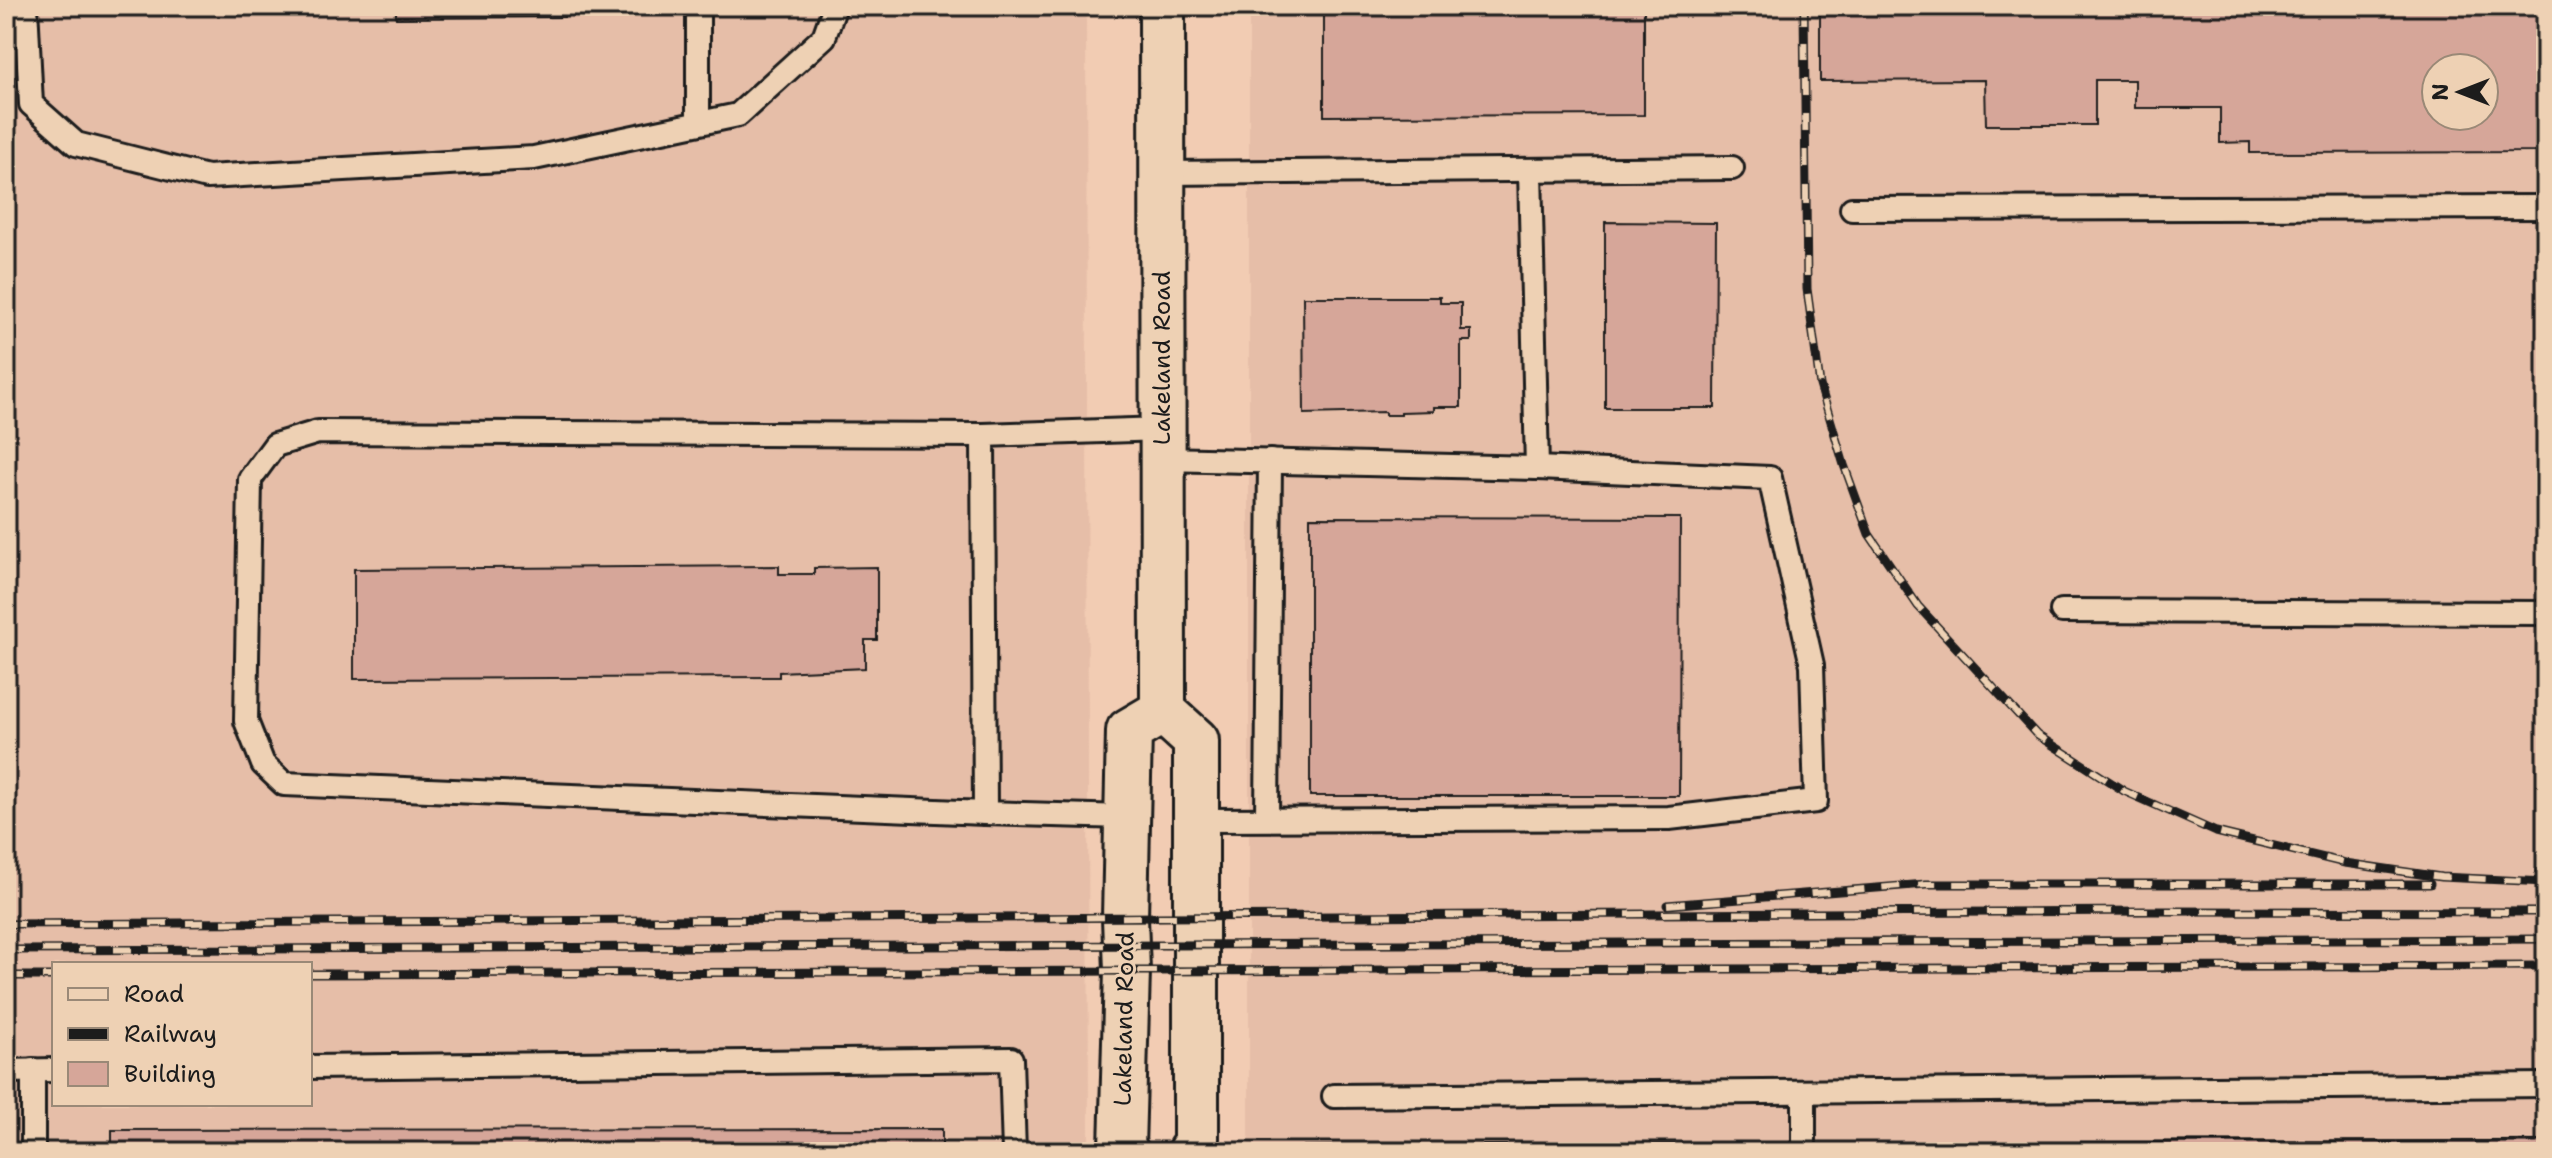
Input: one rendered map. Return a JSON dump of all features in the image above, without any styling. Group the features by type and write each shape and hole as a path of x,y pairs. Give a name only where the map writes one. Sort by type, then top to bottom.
{"street":[{"name":"Lakeland Road","path":"1126,1152 1122,1148 1129,731 1163,711 1162,6"},
{"path":"1163,711 1196,741 1196,1144 1190,1152"}],"lane":[{"path":"26,6 31,104 76,144 207,177 534,158 738,115 824,37 835,6"},
{"path":"698,6 698,123"},
{"path":"1162,173 1732,168"},
{"path":"1530,170 1537,468"},
{"path":"1852,209 2546,207"},
{"path":"1126,817 284,784 263,764 246,721 250,479 275,445 318,432 983,435 1162,444 1270,461 1770,478 1812,665 1816,801 1669,818 1196,820"},
{"path":"983,435 985,813"},
{"path":"1267,819 1270,461"},
{"path":"2062,611 2546,613"},
{"path":"312,1067 1011,1059 1014,1152"},
{"path":"6,1071 44,1070 33,1152"},
{"path":"1334,1096 2546,1085"},
{"path":"1804,1093 1804,1152"}],"shaded area":[{"path":"6,6 1086,6 1089,1152 6,1152"},
{"path":"1249,6 2546,6 2546,1152 1249,1152"}],"building":[{"path":"396,6 564,6 564,17 396,18"},
{"path":"1324,6 1644,6 1644,115 1324,116"},
{"path":"1820,6 2546,6 2546,114 2540,114 2540,152 2250,153 2250,142 2220,143 2220,108 2135,108 2135,80 2095,80 2095,125 1986,125 1985,80 1820,81"},
{"path":"1605,222 1716,223 1715,408 1605,408"},
{"path":"1303,297 1440,297 1440,303 1461,303 1461,330 1471,330 1471,341 1461,341 1461,407 1434,407 1434,411 1401,412 1401,415 1385,415 1385,412 1304,414"},
{"path":"1310,517 1680,518 1679,796 1310,796"},
{"path":"779,566 779,574 814,574 814,568 877,567 877,640 865,640 865,668 779,672 779,677 354,679 354,569"},
{"path":"942,1129 942,1152 112,1152 112,1130"},
{"path":"2546,1141 2546,1152 1920,1152 1920,1143"},
{"path":"1690,1144 1690,1152 1304,1152 1304,1146"}],"railway":[{"path":"1804,6 1807,289 1820,385 1869,534 1918,606 2037,735 2124,791 2216,832 2345,863 2441,877 2546,882"},
{"path":"1667,905 1926,884 2430,884"},
{"path":"6,924 2149,911 2546,912"},
{"path":"6,950 2546,939"},
{"path":"312,974 2546,966"},
{"path":"6,976 52,976"}]}
